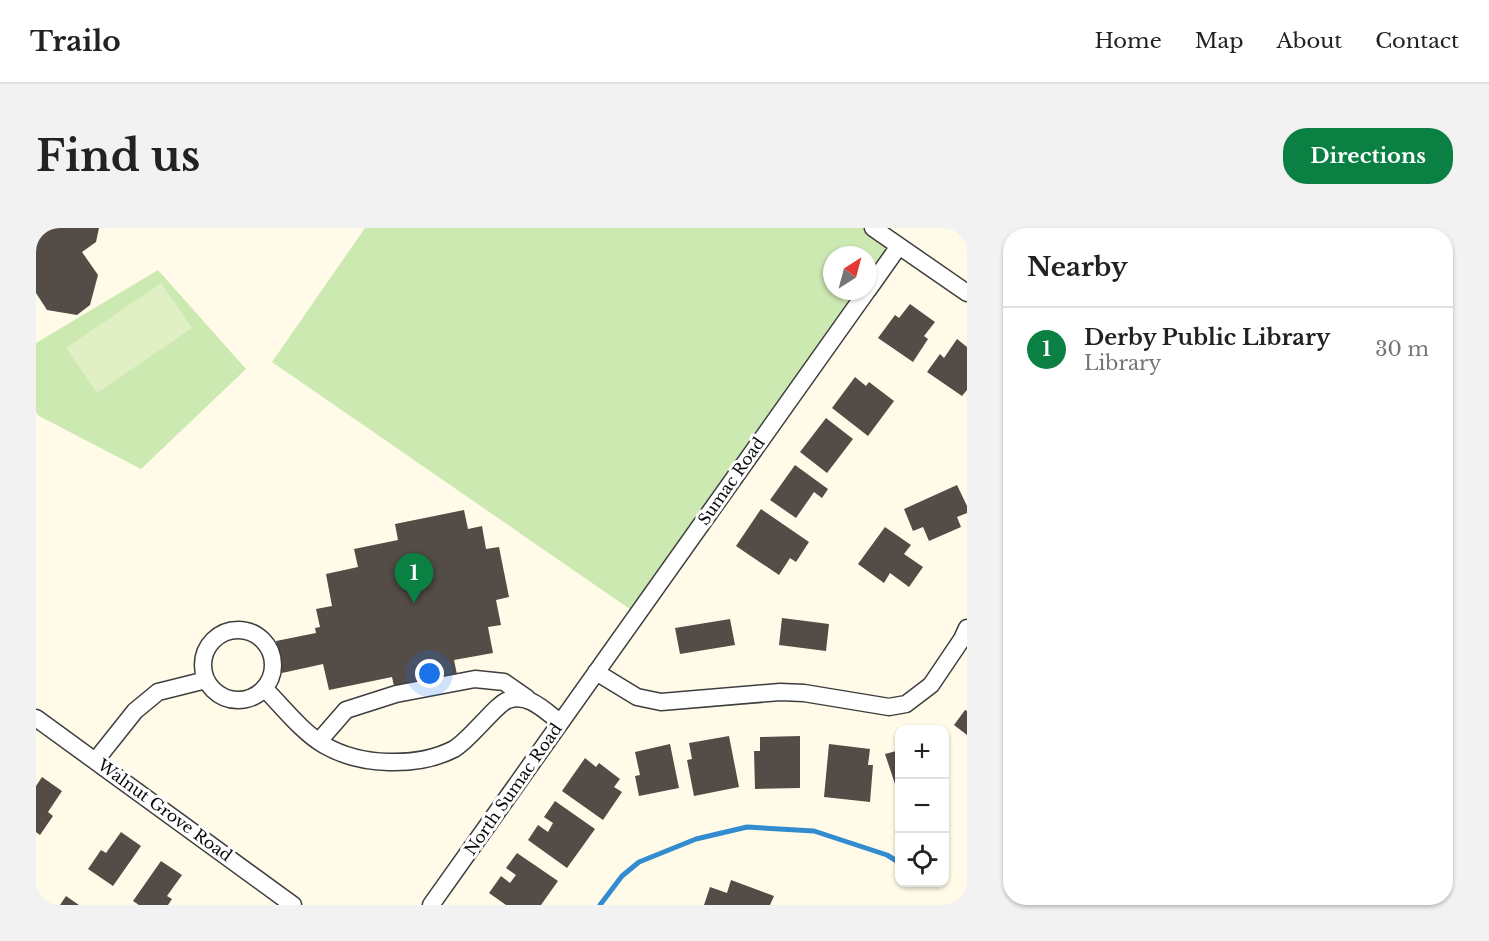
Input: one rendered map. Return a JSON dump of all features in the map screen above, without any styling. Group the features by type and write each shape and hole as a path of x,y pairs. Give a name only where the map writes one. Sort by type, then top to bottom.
{"street":[{"path":"873,228 967,293"},
{"name":"Sumac Road","path":"877,277 899,246"},
{"name":"Sumac Road","path":"596,672 861,300"},
{"path":"596,672 637,697 661,702 780,692 804,693 889,707 906,704 924,692 962,639 967,628"},
{"path":"234,630 259,637 267,647 273,661 271,675 264,688 253,697 239,700 225,698 214,691 206,680 203,667 204,654 211,642 221,634 234,630"},
{"name":"North Sumac Road","path":"431,905 596,672"},
{"path":"319,741 346,710 396,694 475,679 504,682 560,722"},
{"path":"96,760 135,711 158,692 206,680"},
{"path":"264,688 298,724 319,741 358,758 393,762 424,759 454,748 508,700 528,698"},
{"name":"Walnut Grove Road","path":"36,718 293,905"}],"green space":[{"path":"365,228 873,228 899,246 877,277 877,246 823,246 823,300 861,300 637,614 272,362"},
{"path":"158,270 246,369 141,469 39,416 36,412 36,343"},
{"path":"161,283 192,328 97,393 66,348"}],"building":[{"path":"36,228 99,228 96,242 82,252 98,275 90,305 77,315 47,310 36,293"},
{"path":"952,228 967,228 967,230 962,236"},
{"path":"910,304 935,322 924,336 928,339 913,362 878,338 895,315 899,318"},
{"path":"957,339 967,347 967,390 962,396 927,372 940,354 944,358"},
{"path":"855,377 866,386 869,382 894,401 868,436 832,408"},
{"path":"826,418 853,439 827,473 800,452"},
{"path":"795,465 828,489 822,498 814,492 796,518 770,500"},
{"path":"957,485 967,506 967,513 957,517 961,527 929,541 923,527 913,531 904,509"},
{"path":"761,509 809,542 796,562 790,558 779,575 736,546"},
{"path":"464,510 468,529 482,526 486,549 499,547 509,597 496,600 501,625 488,627 493,653 454,660 460,689 394,686 392,677 329,690 323,664 282,673 276,641 316,633 315,628 320,627 316,609 332,606 326,574 358,567 354,549 398,540 395,524"},
{"path":"885,527 911,545 904,554 923,567 909,587 890,573 884,583 858,564"},
{"path":"782,618 829,624 826,651 779,645"},
{"path":"730,619 735,645 680,654 675,628"},
{"path":"965,710 967,711 967,735 954,725"},
{"path":"729,736 739,787 694,796 687,760 692,759 689,743"},
{"path":"800,736 800,788 755,789 754,751 760,751 760,737"},
{"path":"670,744 679,788 639,796 635,776 640,775 635,752"},
{"path":"829,744 870,749 868,765 873,765 870,802 824,797"},
{"path":"895,751 895,784 885,754"},
{"path":"585,758 596,767 599,763 620,779 614,787 622,792 603,820 562,791"},
{"path":"42,777 62,791 48,812 53,816 40,835 36,832 36,786"},
{"path":"555,801 595,829 567,868 528,840 538,825 548,832 553,823 544,817"},
{"path":"121,832 141,846 113,886 88,869 101,850 106,853"},
{"path":"517,853 558,881 541,905 506,905 489,893 501,876 510,883 516,875 506,868"},
{"path":"161,861 182,875 167,896 172,899 168,905 139,905 133,901"},
{"path":"731,880 774,896 770,905 704,905 710,887 727,893"},
{"path":"66,896 79,905 60,905"}],"waterway":[{"path":"600,905 622,876 639,862 696,839 747,827 814,831 887,855 895,860"}],"place":[{"name":"Derby Public Library","path":"414,603"}]}
